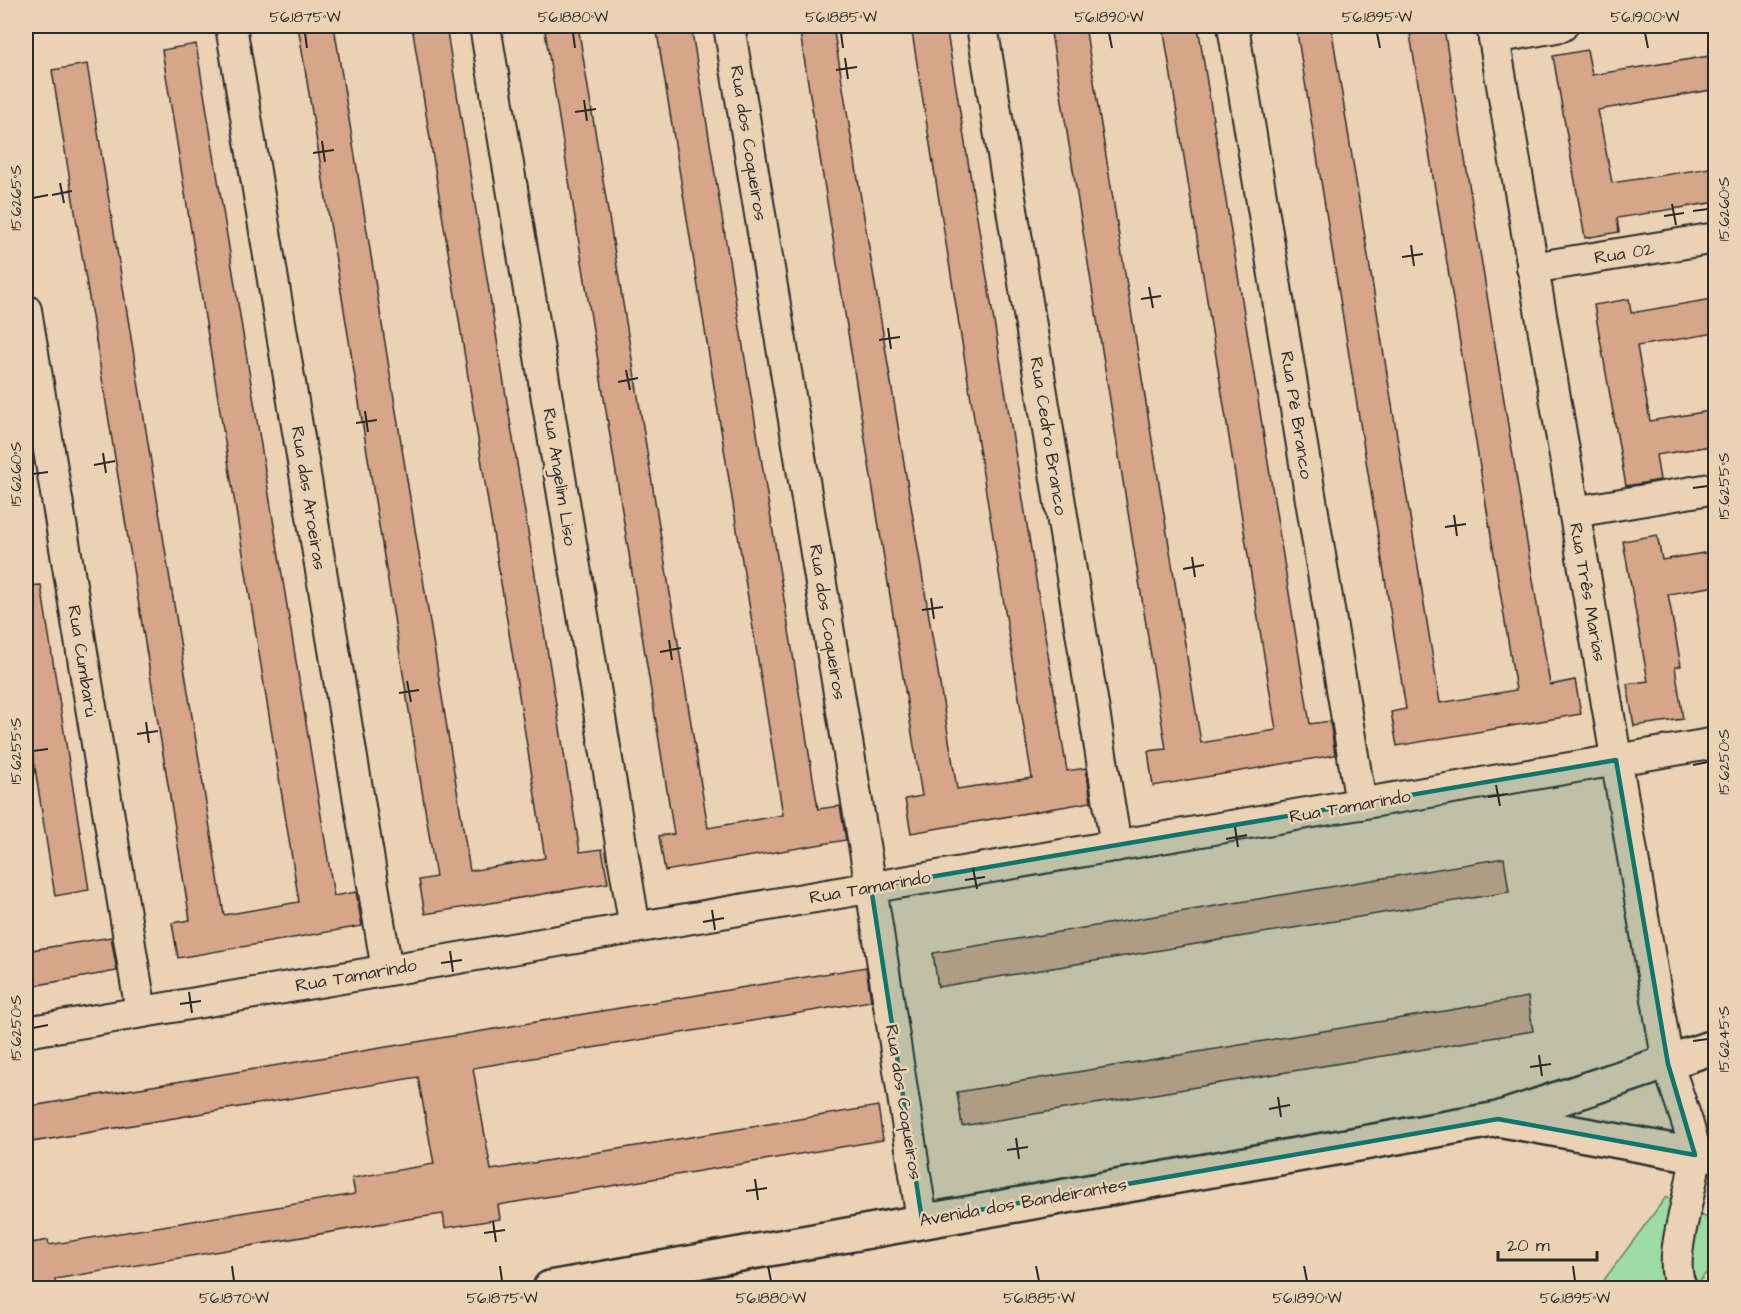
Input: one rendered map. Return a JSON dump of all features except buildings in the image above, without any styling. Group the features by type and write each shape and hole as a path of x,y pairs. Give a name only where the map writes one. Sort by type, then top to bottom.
{"street":[{"name":"Rua das Aroeiras","path":"231,26 387,970"},
{"name":"Rua Angelim Liso","path":"485,26 635,928"},
{"name":"Rua dos Coqueiros","path":"729,26 871,887 922,1220"},
{"name":"Rua Cedro Branco","path":"982,26 1116,846"},
{"name":"Rua Pé Branco","path":"1233,26 1361,804"},
{"path":"1493,32 1562,26"},
{"name":"Rua Três Marias","path":"1493,32 1668,1064 1706,1155"},
{"name":"Rua 02","path":"1532,268 1716,238"},
{"name":"Rua Cumbarú","path":"26,310 141,1012"},
{"path":"1574,512 1716,488"},
{"name":"Rua Tamarindo","path":"26,1032 1716,743"},
{"name":"Avenida dos Bandeirantes","path":"549,1288 1498,1119 1668,1064 1716,1046"},
{"name":"Avenida dos Bandeirantes","path":"1498,1119 1706,1155"},
{"path":"1682,1288 1678,1282 1678,1257 1706,1155"}],"highlighted area":[{"path":"1616,760 1668,1064 1695,1155 1498,1119 922,1220 871,887"}],"green space":[{"path":"1666,1197 1715,1222 1715,1262 1694,1288 1598,1288"}]}
